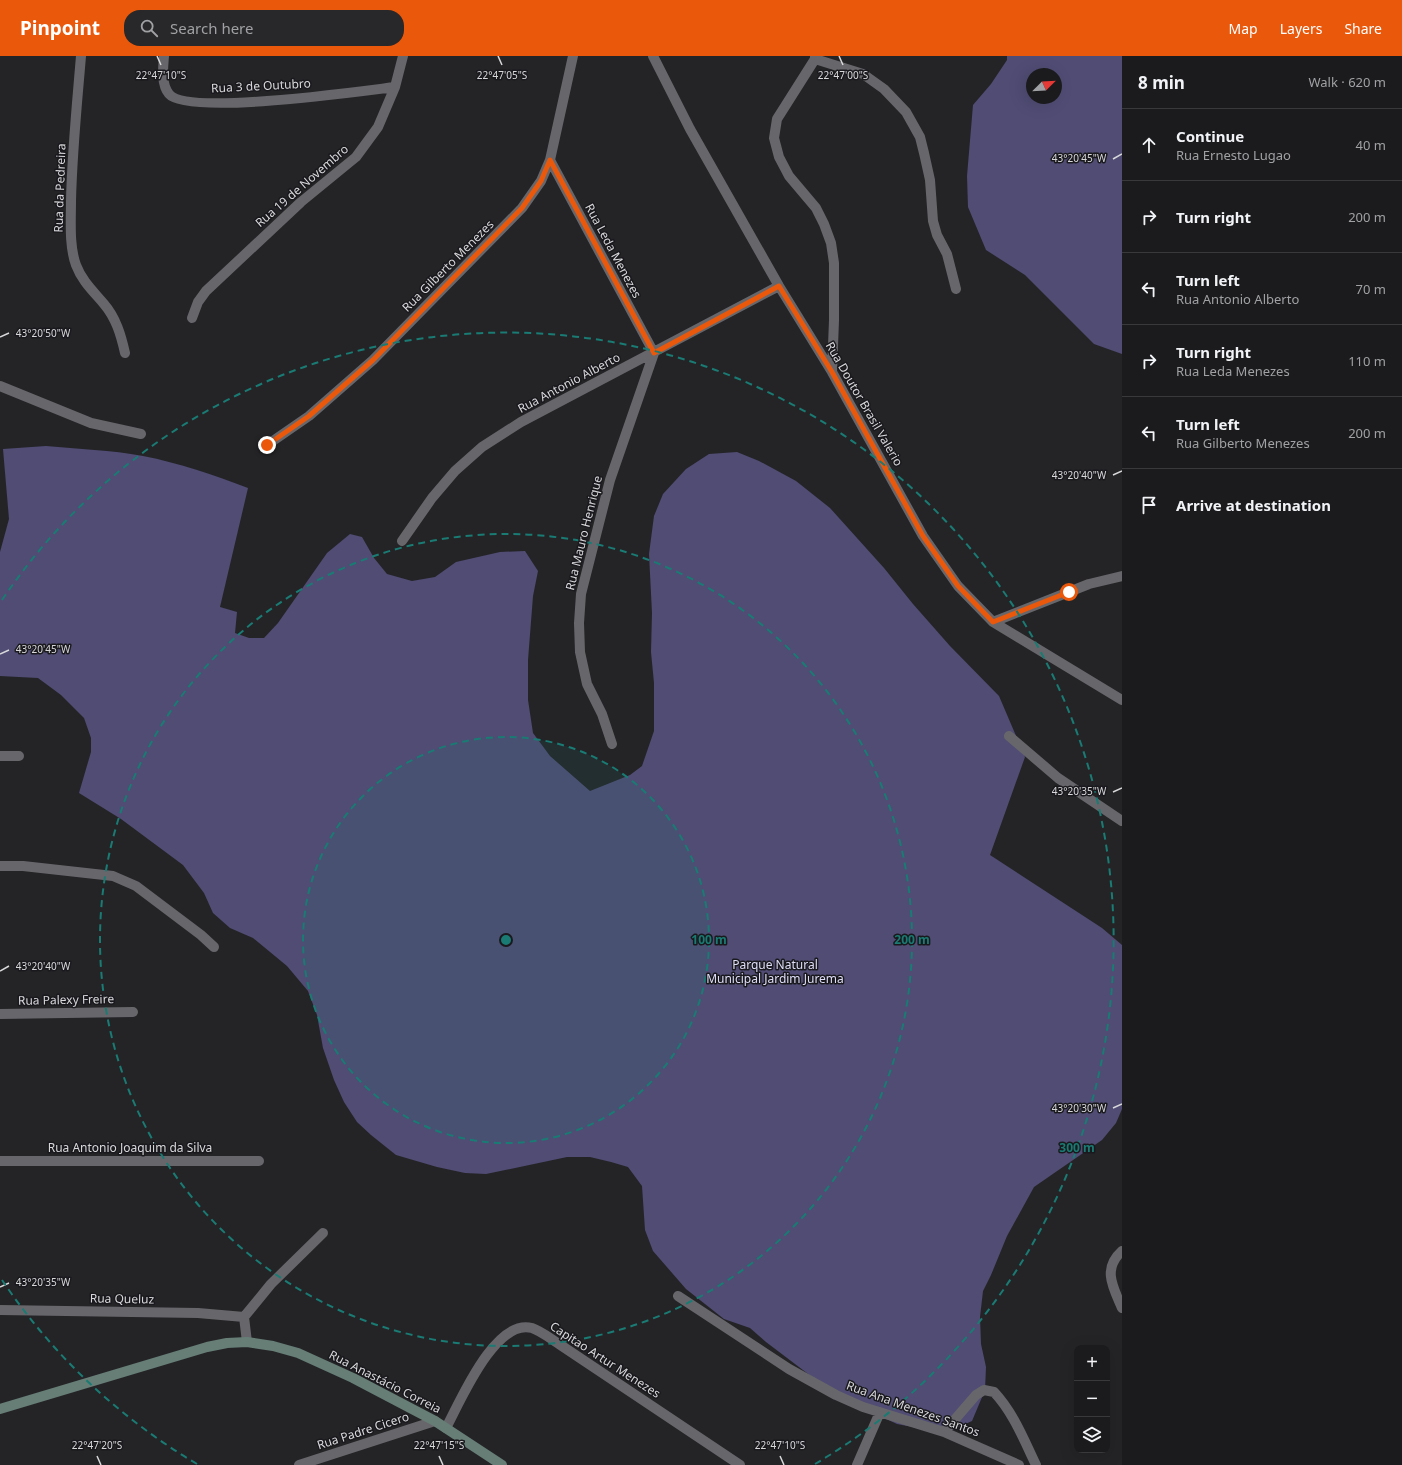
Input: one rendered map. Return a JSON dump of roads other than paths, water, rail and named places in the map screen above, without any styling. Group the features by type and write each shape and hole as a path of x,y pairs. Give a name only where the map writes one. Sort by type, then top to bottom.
{"main road":[{"name":"Rua Anastácio Correia","path":"0,1409 207,1347 247,1342 273,1346 298,1353 352,1378 446,1428 502,1465"}],"street":[{"name":"Rua da Pedreira","path":"81,56 72,180 70,234 75,264 89,287 104,304 115,320 121,335 125,353"},
{"name":"Rua 3 de Outubro","path":"164,56 163,84 170,95 181,100 196,103 283,100 395,87"},
{"name":"Rua 19 de Novembro","path":"192,318 198,302 206,291 301,202 356,157 378,127 395,87 403,56"},
{"name":"Rua Gilberto Menezes","path":"267,445 309,416 378,355 522,208 541,181 550,160 573,56"},
{"name":"Rua Doutor Brasil Valerio","path":"653,56 690,130 779,286 832,372 923,536 958,586 993,622 1122,700"},
{"path":"832,372 834,263 831,243 816,208 789,176 779,157 774,138 777,119 815,58 863,74 884,89 906,112 920,137 930,180 933,220 937,235 947,254 956,289"},
{"name":"Rua Leda Menezes","path":"550,160 654,353"},
{"name":"Rua Antonio Alberto","path":"402,541 432,498 455,471 482,447 521,422 779,286"},
{"name":"Rua Mauro Henrique","path":"612,744 604,718 587,684 580,652 579,623 581,594 610,480 654,353"},
{"path":"0,386 91,423 141,434"},
{"path":"993,622 1090,584 1122,576"},
{"path":"1009,736 1058,778 1122,821"},
{"path":"0,756 19,756"},
{"path":"0,866 23,866 113,876 136,886 201,935 214,947"},
{"name":"Rua Palexy Freire","path":"0,1014 133,1012"},
{"name":"Rua Antonio Joaquim da Silva","path":"0,1161 260,1161"},
{"path":"247,1342 244,1318 271,1284 322,1233"},
{"path":"1122,1251 1113,1262 1110,1272 1111,1282 1122,1308"},
{"name":"Rua Ana Menezes Santos","path":"678,1296 789,1369 836,1395 880,1412 944,1432 1019,1465"},
{"name":"Rua Queluz","path":"0,1310 198,1314 244,1318"},
{"name":"Capitao Artur Menezes","path":"446,1428 485,1356 508,1333 521,1327 532,1328 559,1344 740,1465"},
{"path":"944,1432 976,1395 984,1390 994,1392 1001,1399 1018,1427 1036,1465"},
{"path":"857,1465 880,1412"},
{"name":"Rua Padre Cicero","path":"299,1465 435,1422"}],"park label":[{"name":"Parque Natural Municipal Jardim Jurema","path":"775,972"}]}
